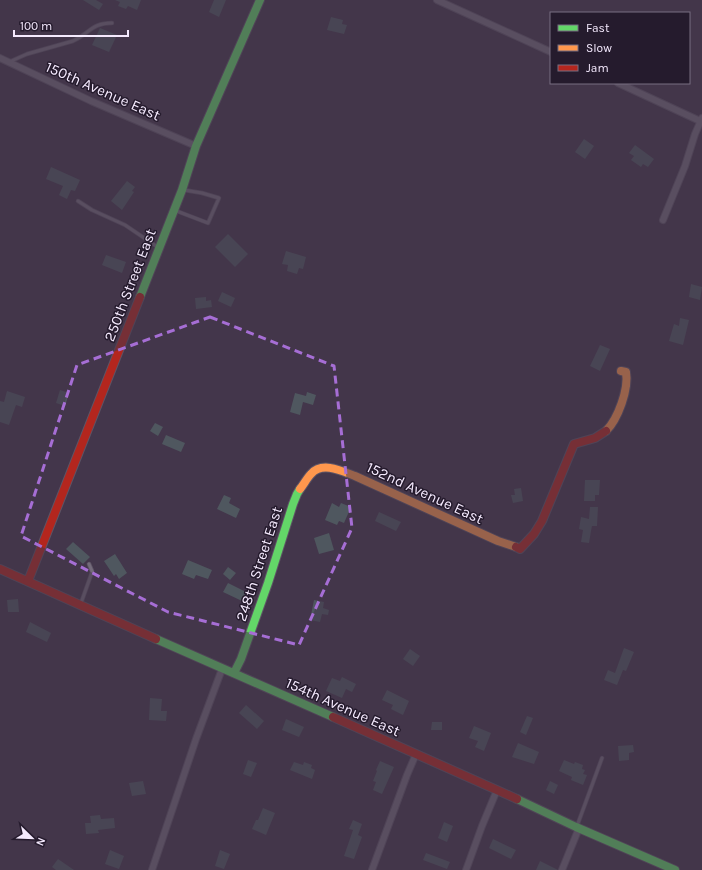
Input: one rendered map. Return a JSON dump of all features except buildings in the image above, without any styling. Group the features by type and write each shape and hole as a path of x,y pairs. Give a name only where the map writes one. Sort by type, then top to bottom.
{"street":[{"name":"250th Street East","path":"28,581 182,190 196,146 260,0"},
{"path":"437,0 550,52"},
{"name":"150th Avenue East","path":"0,58 91,101 196,146"},
{"path":"620,84 701,120 685,166 663,220"},
{"name":"152nd Avenue East","path":"318,469 327,467 355,476 498,541 520,549 534,534 542,521 574,444 598,437 606,432 615,420 621,407 628,376 626,372 621,371"},
{"name":"248th Street East","path":"234,674 241,659 268,584 297,494 312,472 318,469"},
{"name":"154th Avenue East","path":"0,569 675,870"},
{"path":"152,870 196,739 222,669"},
{"path":"372,870 416,754"},
{"path":"466,870 497,790"},
{"path":"562,870 578,828"}],"lane":[{"path":"9,62 27,54 74,41 96,26 105,23 112,23"},
{"path":"174,210 208,223 219,198 202,193 182,190"},
{"path":"78,200 92,210 125,225 159,248"},
{"path":"80,605 92,571 89,564"},
{"path":"578,828 602,758"}],"highlighted area":[{"path":"210,317 334,366 352,528 299,645 168,612 21,536 77,365"}],"traffic: fast":[{"path":"140,297 182,190 196,146 260,0"},
{"path":"234,673 241,659 268,583 293,504 300,489"},
{"path":"156,639 333,717"},
{"path":"517,799 576,827 675,870"}],"traffic: slow":[{"path":"606,431 615,419 622,403 626,387 626,372 621,371"},
{"path":"300,489 316,470 321,468 332,468 355,476 498,541 516,547"}],"traffic: jam":[{"path":"28,581 140,297"},
{"path":"516,547 520,549 534,534 542,521 574,444 595,438 606,431"},
{"path":"0,569 156,639"},
{"path":"333,717 517,799"}]}
